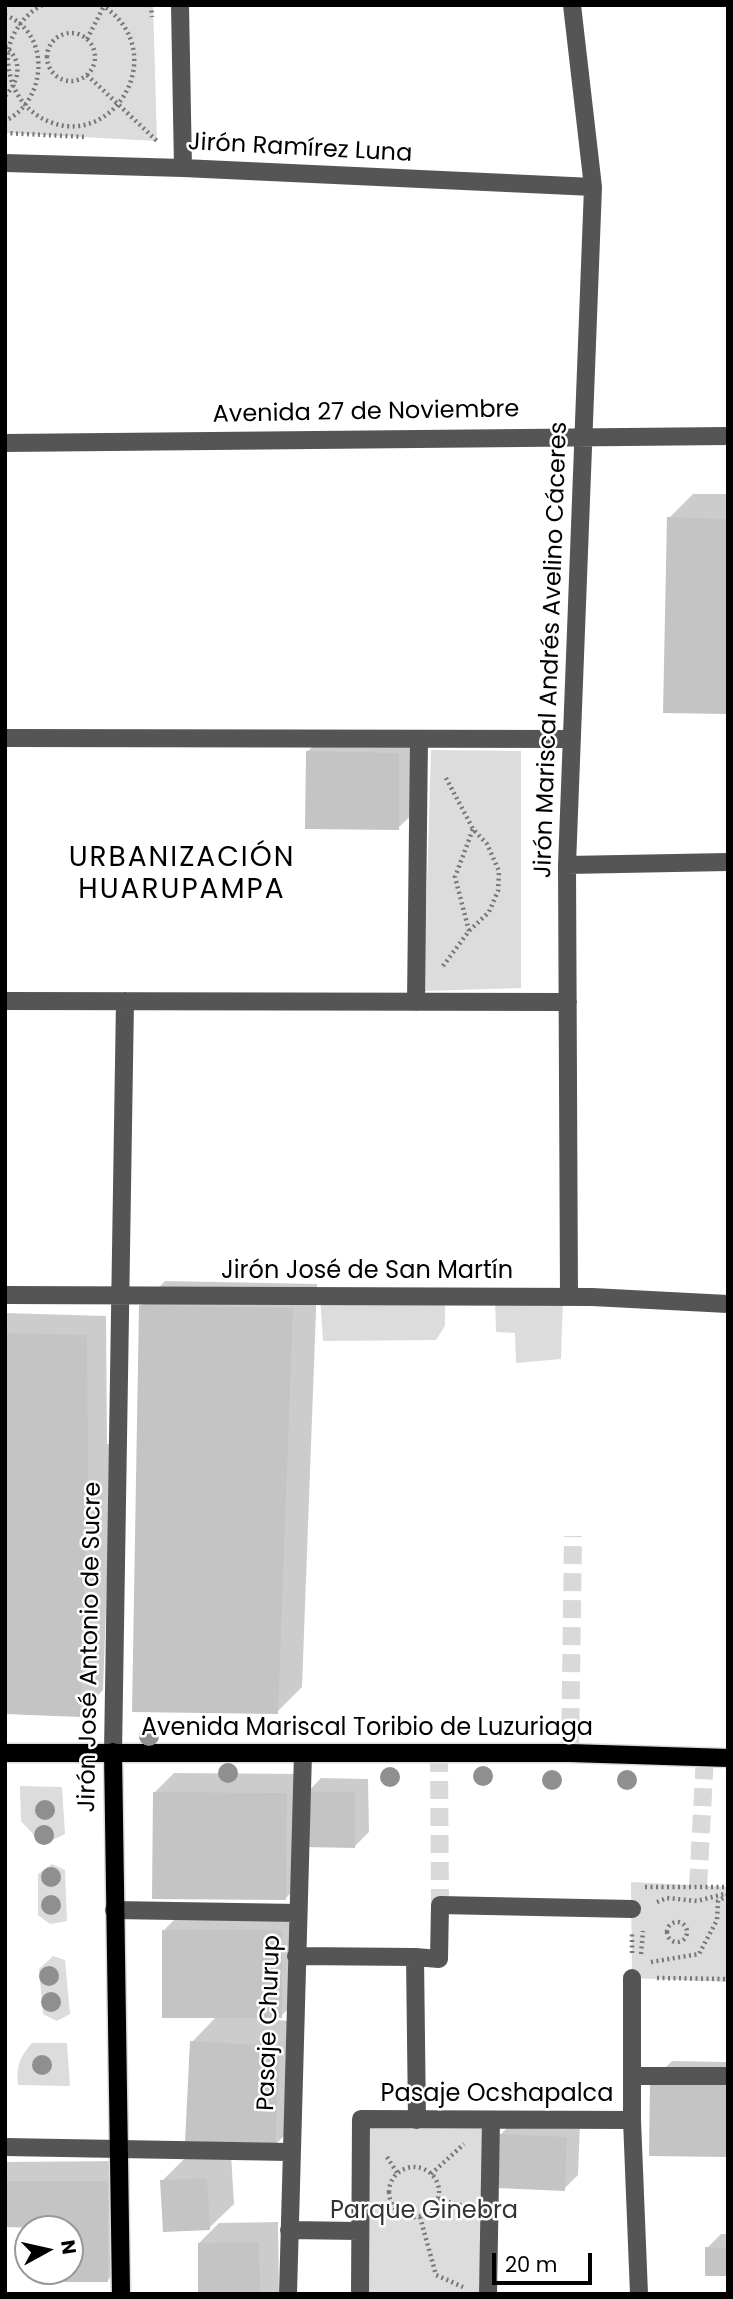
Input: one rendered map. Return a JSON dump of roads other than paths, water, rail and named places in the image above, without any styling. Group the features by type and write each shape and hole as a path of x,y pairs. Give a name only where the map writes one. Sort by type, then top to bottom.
{"main road":[{"name":"Jirón José Antonio de Sucre","path":"113,1752 121,2294"},
{"name":"Avenida Mariscal Toribio de Luzuriaga","path":"5,1753 570,1754 728,1758"}],"street":[{"path":"180,5 183,168"},
{"name":"Jirón Mariscal Andrés Avelino Cáceres","path":"569,1297 567,865 593,187 572,5"},
{"name":"Jirón Ramírez Luna","path":"5,163 183,168 593,187"},
{"name":"Avenida 27 de Noviembre","path":"5,443 584,435 728,436"},
{"path":"5,738 572,739"},
{"path":"416,1002 424,739"},
{"path":"567,865 728,862"},
{"path":"5,1001 568,1002"},
{"name":"Jirón José Antonio de Sucre","path":"113,1752 125,1001"},
{"name":"Jirón José de San Martín","path":"5,1295 569,1297 728,1304"},
{"name":"Pasaje Churup","path":"288,2294 303,1753"},
{"path":"296,1956 439,1959 440,1905 640,1912"},
{"path":"114,1910 298,1913"},
{"path":"415,1957 417,2120"},
{"path":"633,1978 632,2120 639,2294"},
{"path":"632,2076 728,2076"},
{"name":"Pasaje Ocshapalca","path":"359,2231 361,2119 632,2120"},
{"path":"488,2294 491,2120"},
{"path":"5,2147 290,2152"},
{"path":"289,2230 359,2231 360,2294"}],"tunnel":[{"path":"570,1753 573,1536"},
{"path":"439,1754 440,1905"},
{"path":"698,1887 705,1756"}],"district":[{"name":"URBANIZACIÓN HUARUPAMPA","path":"182,875"}],"park label":[{"name":"Parque Ginebra","path":"424,2212"}]}
